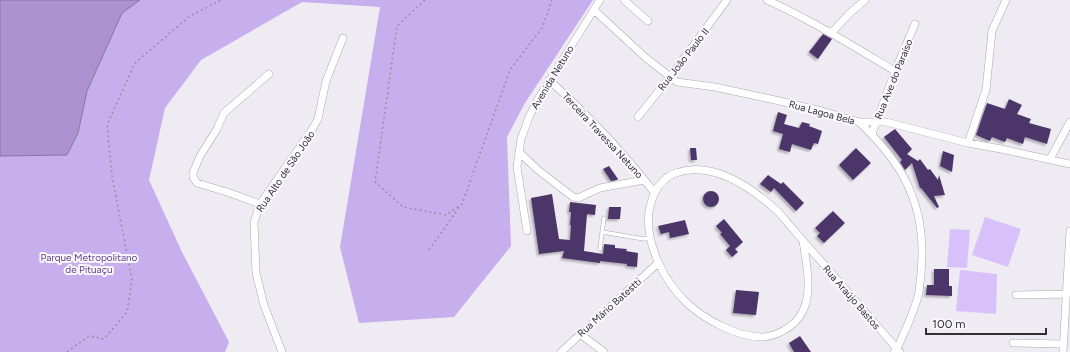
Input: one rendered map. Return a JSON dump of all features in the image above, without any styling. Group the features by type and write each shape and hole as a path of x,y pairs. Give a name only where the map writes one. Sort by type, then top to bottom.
{"street":[{"name":"Avenida Netuno","path":"527,230 517,167 521,139 529,116 549,80 600,0"},
{"path":"624,0 648,21"},
{"name":"Rua João Paulo II","path":"638,117 670,77 727,0"},
{"path":"767,0 797,14 895,71"},
{"path":"831,33 850,12 865,0"},
{"path":"968,143 986,90 992,31 1006,0"},
{"name":"Rua Lagoa Bela","path":"594,10 625,40 670,77 682,84 715,87 822,111 858,122 876,121 968,143 1070,164"},
{"name":"Rua Ave do Paraíso","path":"872,134 895,71 916,24"},
{"name":"Rua Alto de São João","path":"282,352 264,305 256,273 253,226 260,204 313,128 319,114 326,81 343,38"},
{"path":"260,204 230,192 197,183 193,177 193,173 200,156 217,129 224,113 269,74"},
{"name":"Terceira Travessa Netuno","path":"549,80 600,130 654,192"},
{"path":"858,122 872,134 901,171 911,191 921,231 922,270 919,292 897,351"},
{"path":"1050,159 1070,122"},
{"path":"519,152 538,170 573,197 578,198 600,188 644,180"},
{"name":"Rua Araújo Bastos","path":"803,241 808,280 806,304 801,314 793,324 783,331 766,337 750,336 738,333 718,324 687,304 664,275 658,263 651,238 649,216 654,192 666,178 687,170 708,171 743,185 775,209 803,241 897,351"},
{"path":"1063,352 1070,231"},
{"name":"Rua Mário Batestti","path":"561,352 658,263"},
{"path":"1016,295 1067,294"},
{"path":"580,334 604,352"},
{"path":"1013,343 1063,344"}],"lane":[{"path":"600,249 604,218"},
{"path":"602,232 644,239 651,238"}],"path":[{"path":"67,352 89,336 104,339 127,312 132,280 112,176 107,125 135,63 190,16 221,0"},
{"path":"425,0 397,26 375,182 403,207 446,215 462,204"},
{"path":"429,250 462,204 510,70 542,28 552,0"}],"shaded area":[{"path":"0,0 140,0 122,13 87,91 78,133 67,155 0,156"},
{"path":"985,217 1021,229 1008,267 972,255"},
{"path":"950,229 970,230 967,268 947,267"},
{"path":"960,270 997,274 996,314 956,311"}],"green space":[{"name":"Parque Metropolitano de Pituaçu","path":"0,0 593,0 525,103 507,137 511,246 454,317 359,323 340,247 380,7 302,2 201,60 165,108 149,180 182,252 229,342 225,352 0,352"}],"building":[{"path":"823,34 832,39 818,59 809,52"},
{"path":"1009,99 1022,105 1017,114 1031,119 1029,123 1051,129 1047,144 1025,137 1023,144 1007,138 1005,142 992,137 990,141 976,135 987,103 1005,109"},
{"path":"778,112 787,115 784,124 799,128 802,122 810,124 809,126 822,131 818,144 814,143 811,150 792,144 790,152 779,149 783,134 773,131"},
{"path":"895,129 912,149 907,154 918,161 920,159 938,180 939,175 945,195 934,196 939,207 937,208 920,188 912,163 905,170 900,162 902,160 884,137"},
{"path":"690,148 696,148 697,160 691,160"},
{"path":"856,148 871,163 853,180 839,165"},
{"path":"943,151 954,155 952,172 940,166"},
{"path":"609,166 618,179 617,180 611,181 603,169"},
{"path":"768,175 781,184 783,182 804,203 796,211 774,188 771,192 760,184"},
{"path":"708,191 714,191 719,196 717,205 714,207 708,207 703,202 703,196"},
{"path":"552,194 559,239 570,240 570,202 596,205 595,215 587,214 584,251 603,254 604,244 615,245 615,248 627,249 626,251 638,253 637,267 627,266 627,264 600,261 600,263 562,258 564,251 539,254 531,198"},
{"path":"609,207 621,207 620,219 608,219"},
{"path":"833,211 845,223 824,243 817,236 820,233 815,228"},
{"path":"724,219 743,242 735,249 738,252 732,257 726,250 730,246 720,234 722,233 716,226"},
{"path":"685,220 689,234 670,238 669,232 661,234 658,226"},
{"path":"934,269 949,269 949,286 952,286 952,296 926,295 927,285 934,285"},
{"path":"736,290 759,292 756,315 733,313"},
{"path":"800,336 811,352 794,352 789,343"}]}
